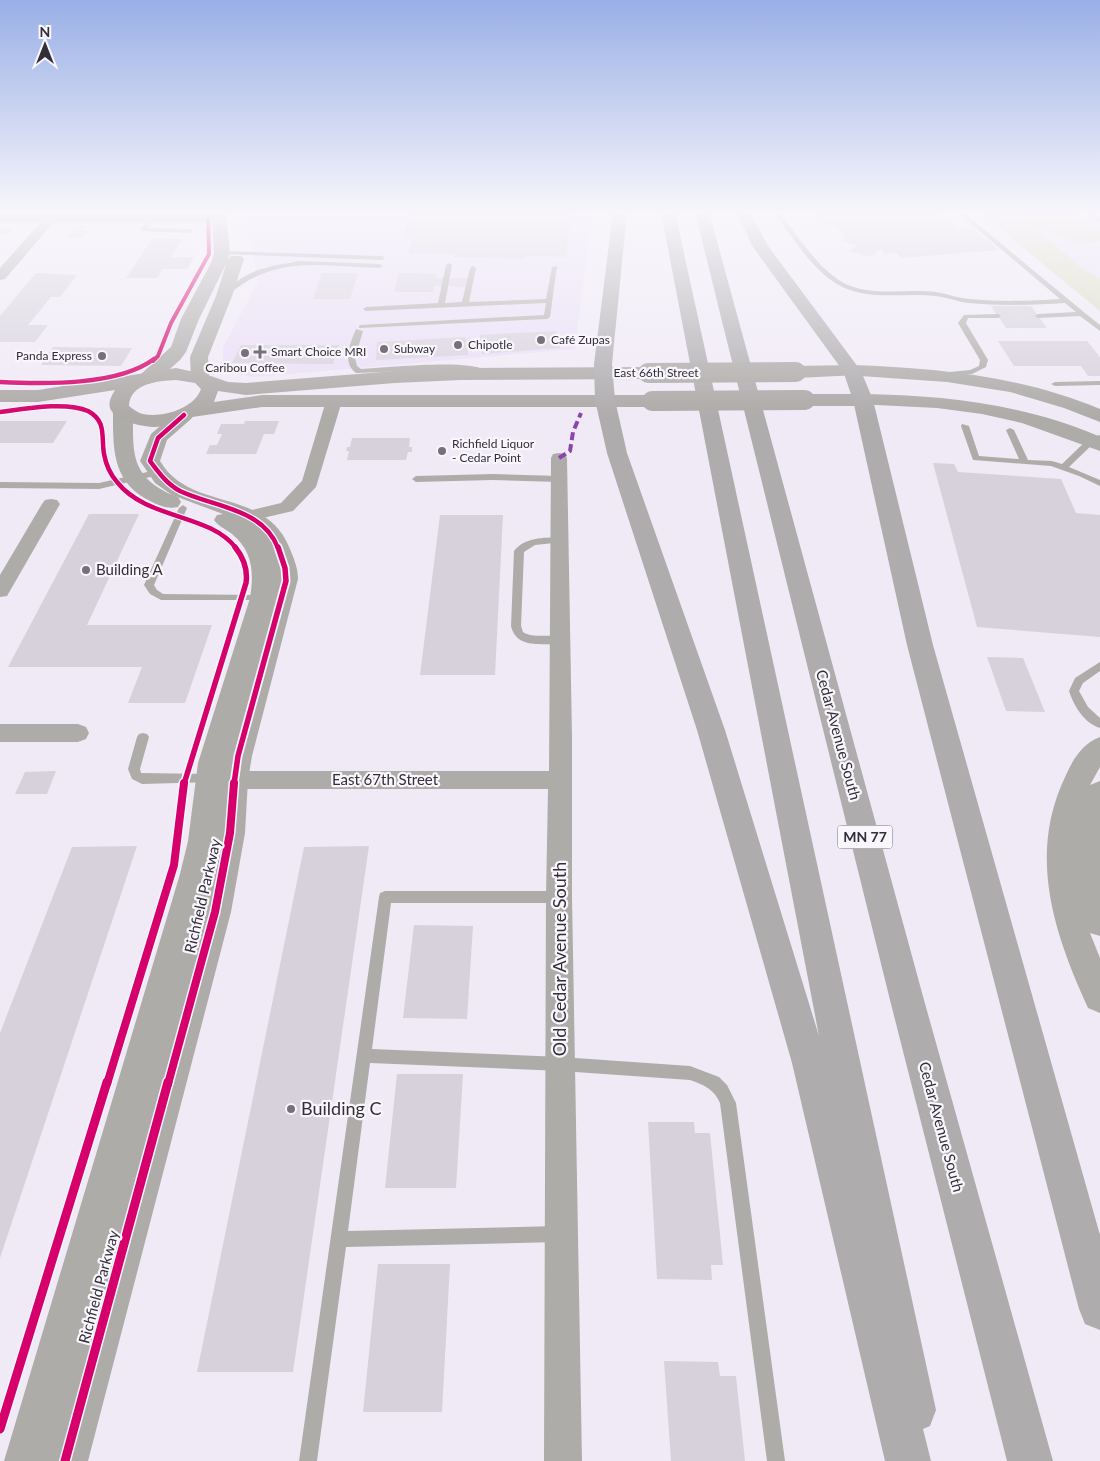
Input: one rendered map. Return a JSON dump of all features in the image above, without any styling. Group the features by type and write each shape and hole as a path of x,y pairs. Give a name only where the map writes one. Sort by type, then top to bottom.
{"highway":[{"path":"612,280 603,364 605,387 617,453 712,730 810,1064 908,1461"},
{"path":"682,280 924,1461"},
{"name":"Cedar Avenue South","path":"720,280 1030,1461"},
{"path":"785,280 852,371 863,400 920,645 1003,945 1100,1309"}],"main road":[{"name":"East 66th Street","path":"121,410 137,418 156,420 247,402 334,401 605,387 648,373 852,371"},
{"name":"East 66th Street","path":"145,379 176,374 227,388 246,389 395,377 499,373 605,387 652,401 863,400"},
{"path":"0,396 38,396 145,379"},
{"path":"38,396 121,410 118,401 122,394 145,379"},
{"path":"188,413 203,404 209,396 211,389 203,380"}],"street":[{"path":"145,379 174,356 202,294 212,280"},
{"path":"203,380 199,357 224,296 226,280"},
{"path":"202,294 214,297 210,328"},
{"name":"East 66th Street","path":"852,371 942,375 1008,386 1068,403 1100,416"},
{"path":"863,400 928,400 978,406 1037,421 1097,441"},
{"path":"250,516 287,507 310,483 334,401"},
{"path":"121,410 125,463 145,477 158,438 188,413"},
{"name":"Old Cedar Avenue South","path":"559,458 561,780 559,897 563,1234 563,1461"},
{"name":"Richfield Parkway","path":"27,1461 196,874 202,841 272,598 286,574 281,549 271,532 250,516 145,477"},
{"name":"Richfield Parkway","path":"145,477 156,497 178,520 228,521 250,535 263,560 266,580 272,598"},
{"path":"0,590 50,504"},
{"path":"0,733 78,733"},
{"path":"1100,748 1084,768 1069,801 1063,836 1062,879 1074,933 1100,997"},
{"name":"Richfield Parkway","path":"65,1461 215,912 230,834 221,780"},
{"name":"East 67th Street","path":"221,780 561,780"},
{"path":"1100,793 1092,809 1086,843 1090,884 1100,922"}],"lane":[{"path":"224,296 240,280"},
{"path":"440,306 446,280"},
{"path":"465,304 470,280"},
{"path":"499,373 459,367 359,371 353,367 351,358 360,329 546,317 553,280"},
{"path":"836,280 841,284 882,293 935,294 968,301 1037,303 1066,300"},
{"path":"1042,280 1100,329"},
{"path":"366,309 549,301"},
{"path":"942,375 972,372 982,367 984,360 962,323 966,316 968,301"},
{"path":"1038,316 1082,314"},
{"path":"966,316 998,316"},
{"path":"1055,384 1100,383"},
{"path":"965,426 976,458 1039,461 1064,467 1100,483"},
{"path":"1010,430 1024,461"},
{"path":"1064,467 1097,441"},
{"path":"434,472 478,472 493,477"},
{"path":"0,485 99,486 145,477"},
{"path":"416,480 465,480 493,477 559,479"},
{"path":"178,520 148,584 153,592 161,597 272,598"},
{"path":"560,540 534,541 525,544 519,551 516,626 518,634 526,639 560,641"},
{"path":"1100,666 1079,681 1074,691 1078,704 1088,716 1100,724"},
{"path":"143,737 135,763 136,776 142,779 184,781 221,780"},
{"path":"308,1461 386,897 559,897"},
{"path":"363,1056 561,1064 690,1073 709,1078 723,1089 728,1103 776,1461"},
{"path":"339,1239 563,1234"}],"shaded area":[{"path":"258,280 584,280 575,349 253,377 231,373 223,364 223,347"},
{"path":"1063,280 1100,280 1100,311"}],"green space":[{"path":"1063,280 1100,280 1100,311"}],"building":[{"path":"30,280 73,280 60,297 51,297 28,325 48,325 35,342 0,342 0,316"},
{"path":"320,280 356,280 350,299 313,299"},
{"path":"397,280 467,280 466,287 434,286 433,292 394,292"},
{"path":"991,306 1031,306 1047,328 1006,328"},
{"path":"556,331 560,348 482,354 480,335"},
{"path":"466,337 468,355 376,360 377,342"},
{"path":"998,341 1087,341 1100,357 1100,376 1088,376 1081,366 1014,366"},
{"path":"241,345 339,345 333,364 232,363"},
{"path":"53,347 132,348 121,366 41,365"},
{"path":"0,421 67,421 53,443 0,443"},
{"path":"245,421 279,421 274,434 264,434 256,454 206,454 210,445 217,445 222,434 217,434 221,424 244,424"},
{"path":"352,438 410,438 409,447 412,447 412,452 408,452 406,460 347,460 349,451 346,451 347,447 350,447"},
{"path":"933,463 954,464 958,472 1061,479 1076,513 1100,515 1100,637 977,627"},
{"name":"Building A","path":"89,514 139,514 87,625 212,625 185,703 128,703 142,667 8,667"},
{"path":"440,515 503,515 495,675 420,675"},
{"path":"987,657 1023,658 1045,712 1006,711"},
{"path":"56,771 47,794 15,794 25,772"},
{"path":"137,846 0,1258 0,1033 72,847"},
{"name":"Building C","path":"369,846 293,1372 197,1372 304,847"},
{"path":"414,925 473,926 467,1019 403,1018"},
{"path":"397,1074 463,1074 456,1188 385,1188"},
{"path":"648,1122 694,1122 695,1133 710,1133 723,1265 711,1265 712,1280 657,1279"},
{"path":"378,1264 450,1264 442,1412 363,1412"},
{"path":"664,1361 718,1362 720,1376 736,1376 745,1461 671,1461"}],"marked path":[{"path":"559,458 570,451 573,432 581,413"}],"cycle path":[{"path":"0,382 40,384 84,381 138,369 158,356 171,323 195,280"},
{"path":"0,412 70,408 87,411 95,416 103,426 105,460 112,476 122,489 146,505 218,533 232,543 242,556 247,574 243,597 184,781 174,865 0,1429"},
{"path":"65,1461 215,912 230,833 238,756 286,579 283,561 275,539 260,523 242,513 180,490 162,478 150,461 158,438 184,415"}],"place":[{"name":"Café Zupas","path":"541,340"},
{"name":"Chipotle","path":"458,345"},
{"name":"Subway","path":"384,349"},
{"name":"Smart Choice MRI","path":"260,352"},
{"name":"Caribou Coffee","path":"245,353"},
{"name":"Panda Express","path":"102,356"},
{"name":"Richfield Liquor - Cedar Point","path":"442,451"},
{"name":"Building A","path":"86,570"},
{"name":"Building C","path":"291,1109"}]}
